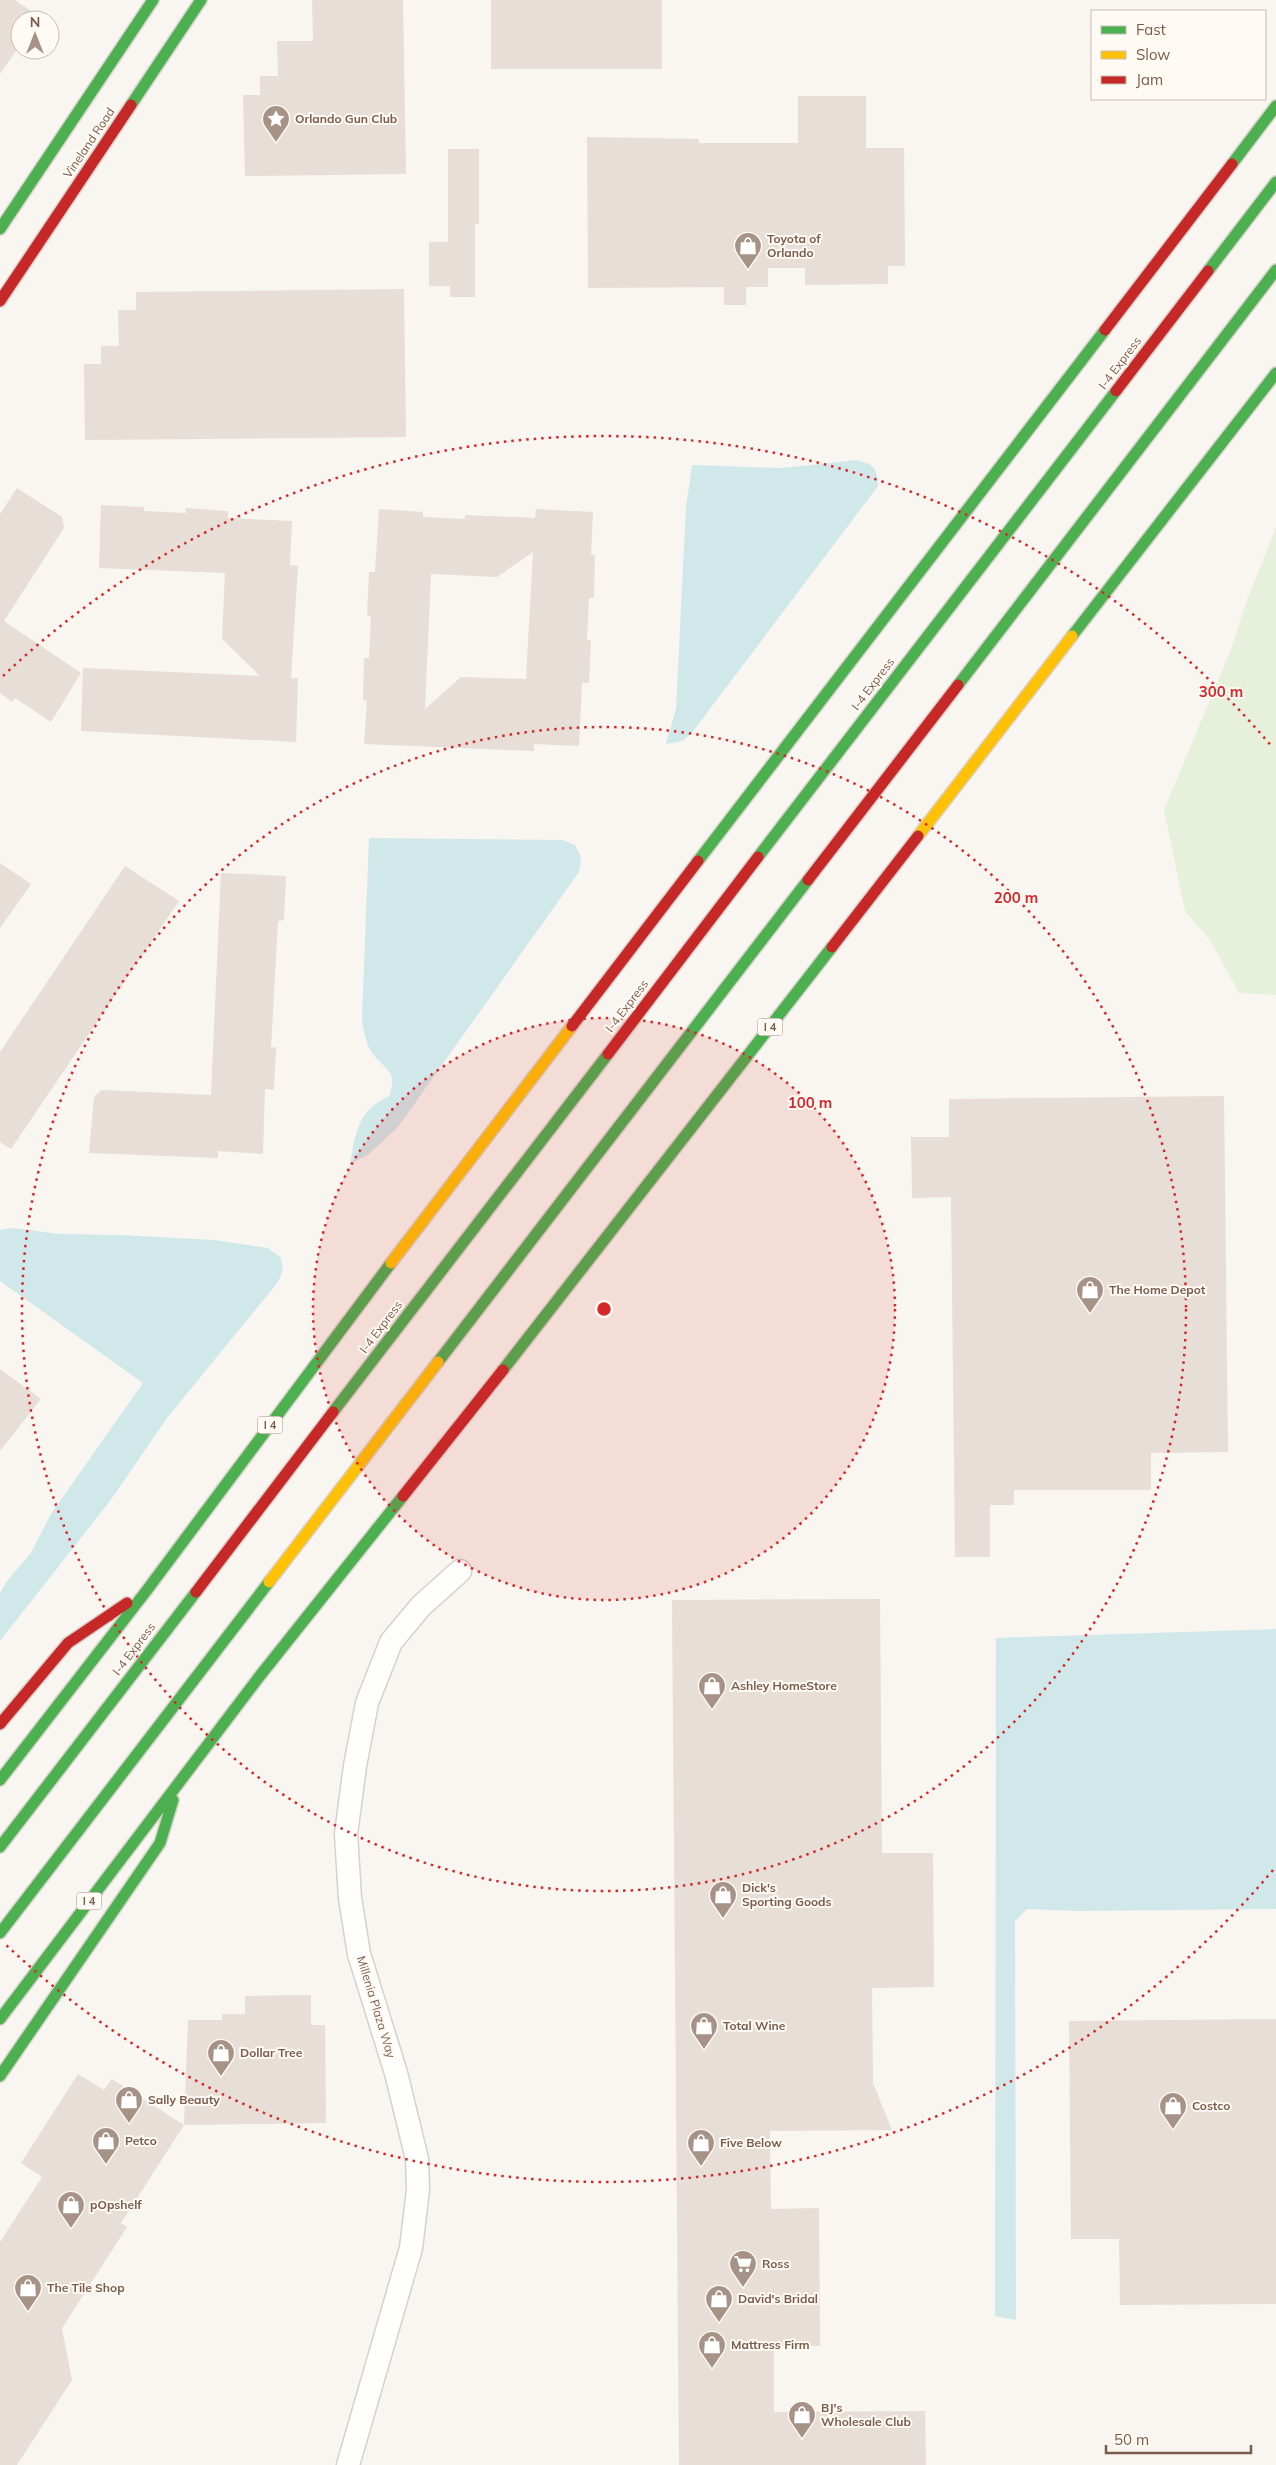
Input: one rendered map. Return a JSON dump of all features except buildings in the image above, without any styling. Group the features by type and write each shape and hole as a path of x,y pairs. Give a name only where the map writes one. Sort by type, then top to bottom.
{"main road":[{"path":"0,228 153,0"},
{"name":"Vineland Road","path":"0,301 201,0"},
{"name":"I 4","path":"0,1780 147,1590 393,1260 1276,106"},
{"path":"32,180 68,199"},
{"name":"I-4 Express","path":"0,1846 1276,182"},
{"path":"0,1933 1276,270"},
{"name":"I 4","path":"0,2019 259,1677 551,1310 1276,373"},
{"path":"0,1724 68,1643 147,1590"},
{"path":"0,2076 160,1843 178,1783"}],"street":[{"name":"Millenia Plaza Way","path":"348,2465 411,2248 418,2190 417,2159 396,2073 360,1954 350,1898 347,1824 355,1766 367,1703 391,1642 421,1606 460,1571"}],"green space":[{"path":"1276,527 1276,995 1239,993 1210,940 1185,911 1164,810 1232,647 1244,608"}],"water":[{"path":"857,460 874,468 878,486 691,734 682,741 666,744 676,709 686,507 692,465 782,468"},
{"path":"369,838 563,840 575,845 581,857 579,872 398,1127 369,1154 350,1164 354,1142 364,1116 378,1102 389,1096 392,1088 389,1072 370,1049 362,1019"},
{"path":"13,1228 60,1234 214,1240 268,1248 281,1258 283,1270 278,1282 167,1418 110,1501 0,1641 0,1593 7,1581 31,1553 51,1514 143,1383 0,1281 0,1230"},
{"path":"1276,1629 1276,1909 1077,1911 1027,1909 1015,1921 1016,2320 995,2316 996,1638"}],"traffic: fast":[{"path":"0,229 153,0"},
{"path":"131,105 201,0"},
{"path":"1232,164 1276,106"},
{"path":"1208,271 1276,182"},
{"path":"958,685 1276,270"},
{"path":"698,861 1105,330"},
{"path":"1072,636 1276,373"},
{"path":"758,857 1116,391"},
{"path":"438,1362 808,880"},
{"path":"503,1370 832,947"},
{"path":"333,1412 608,1054"},
{"path":"0,1780 147,1590 391,1263"},
{"path":"0,2019 259,1677 403,1496"},
{"path":"0,1933 269,1582"},
{"path":"0,1847 196,1592"},
{"path":"0,2076 160,1843 173,1800"}],"traffic: slow":[{"path":"918,836 1072,636"},
{"path":"391,1263 572,1026"},
{"path":"269,1582 438,1362"}],"traffic: jam":[{"path":"0,301 131,105"},
{"path":"1105,330 1232,164"},
{"path":"1116,391 1208,271"},
{"path":"808,880 958,685"},
{"path":"832,947 918,836"},
{"path":"608,1054 758,857"},
{"path":"572,1026 698,861"},
{"path":"403,1496 503,1370"},
{"path":"196,1592 333,1412"},
{"path":"0,1724 68,1643 127,1603"}],"place":[{"name":"Orlando Gun Club","path":"276,143"},
{"name":"Toyota of Orlando","path":"748,270"},
{"name":"The Home Depot","path":"1090,1314"},
{"name":"Ashley HomeStore","path":"712,1710"},
{"name":"Dick's Sporting Goods","path":"723,1919"},
{"name":"Total Wine","path":"704,2050"},
{"name":"Dollar Tree","path":"221,2077"},
{"name":"Sally Beauty","path":"129,2124"},
{"name":"Costco","path":"1173,2130"},
{"name":"Petco","path":"106,2165"},
{"name":"Five Below","path":"701,2167"},
{"name":"pOpshelf","path":"71,2229"},
{"name":"Ross","path":"743,2288"},
{"name":"The Tile Shop","path":"28,2312"},
{"name":"David's Bridal","path":"719,2323"},
{"name":"Mattress Firm","path":"712,2369"},
{"name":"BJ's Wholesale Club","path":"802,2439"}]}
